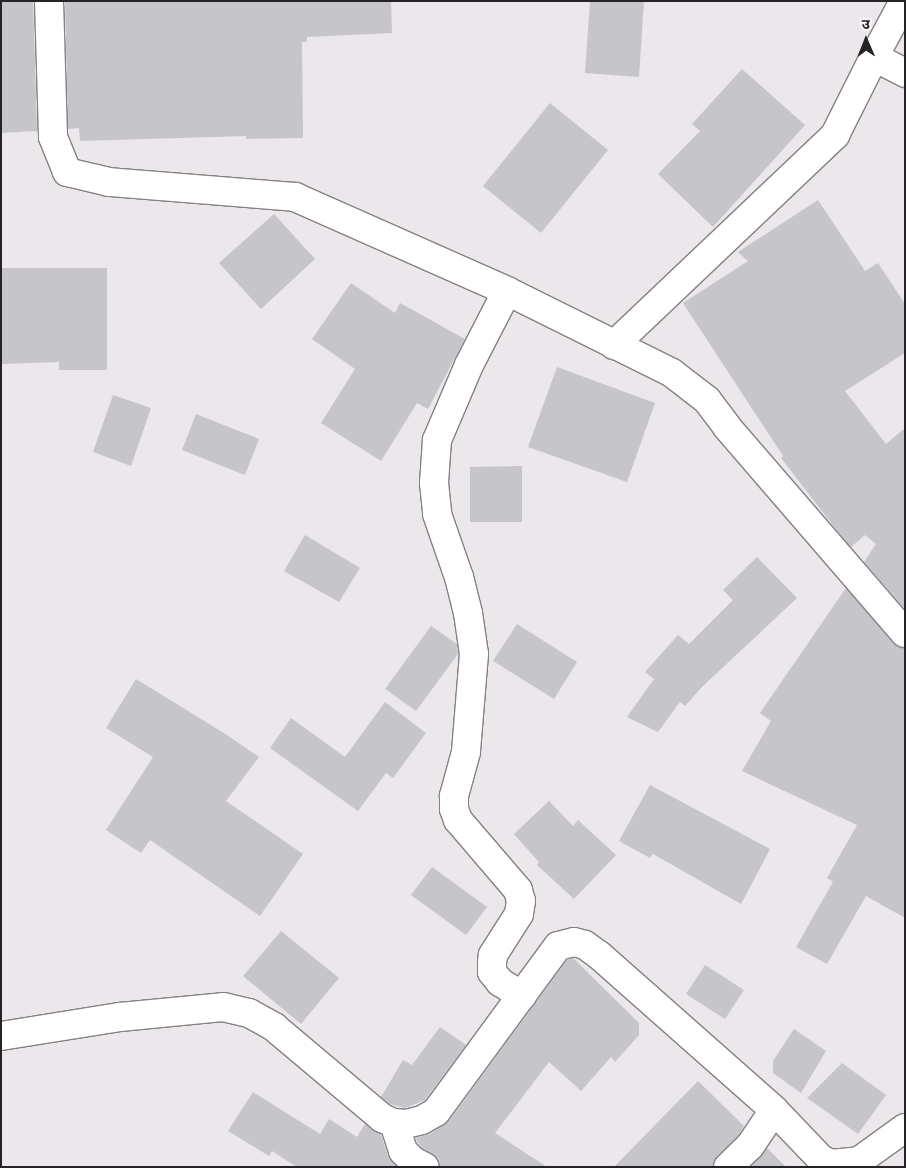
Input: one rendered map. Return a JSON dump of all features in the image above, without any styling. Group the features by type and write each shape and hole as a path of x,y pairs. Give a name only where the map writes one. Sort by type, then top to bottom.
{"street":[{"path":"49,1 53,137 68,172 109,182 295,197 507,291 614,346 672,373 707,400 727,427 905,633"},
{"path":"614,346 835,135 904,1"},
{"path":"874,57 905,72"},
{"path":"507,291 469,365 436,440 434,483 437,514 459,577 468,614 474,654 466,752 454,796 454,809 458,820 518,890 521,901 519,914 497,947 492,963 492,972 500,982 522,996"},
{"path":"1,1036 120,1017 223,1007 249,1014 274,1026 382,1118 394,1123 406,1124 422,1120 436,1112 558,946 574,942 585,945 774,1110 821,1159 831,1164 859,1161 905,1128"},
{"path":"728,1167 750,1146 774,1110"},
{"path":"394,1123 403,1151 413,1161 425,1167"}],"building":[{"path":"1,1 33,1 37,131 1,133"},
{"path":"65,1 391,1 392,33 307,37 307,42 302,42 303,138 246,139 246,136 80,141 79,128 68,129"},
{"path":"590,1 644,1 639,77 585,73"},
{"path":"742,69 805,125 713,227 658,174 700,131 692,124"},
{"path":"550,103 608,150 541,233 483,186"},
{"path":"818,200 865,271 878,263 905,304 905,353 845,391 886,444 905,428 905,609 864,562 876,544 865,535 851,547 835,528 781,458 783,456 683,303 748,261 738,252"},
{"path":"274,214 315,259 261,309 219,263"},
{"path":"1,268 107,268 107,370 59,370 59,362 1,364"},
{"path":"351,283 395,313 400,303 465,339 428,409 417,403 381,461 321,423 355,369 312,339"},
{"path":"557,367 655,403 627,482 528,447"},
{"path":"113,395 151,408 131,466 93,452"},
{"path":"196,414 259,439 245,475 182,450"},
{"path":"522,466 522,522 470,522 470,467"},
{"path":"305,535 360,568 339,602 284,571"},
{"path":"757,557 797,598 703,686 685,706 680,702 658,732 627,717 654,679 645,672 678,635 689,644 733,600 723,590"},
{"path":"846,588 893,643 905,648 905,918 866,896 827,964 796,947 833,882 827,878 857,825 742,771 771,721 760,713"},
{"path":"517,624 577,662 554,699 493,661"},
{"path":"431,626 457,644 458,654 416,711 385,689"},
{"path":"136,679 259,757 226,801 303,854 260,916 150,840 141,853 106,830 153,757 106,728"},
{"path":"385,702 426,733 393,778 386,773 358,811 270,748 291,718 345,757"},
{"path":"650,785 770,849 741,904 653,854 650,858 619,841"},
{"path":"549,801 573,826 578,820 616,855 574,899 537,865 539,862 514,834"},
{"path":"432,867 487,907 466,935 411,895"},
{"path":"281,931 339,978 301,1024 243,976"},
{"path":"573,958 639,1023 639,1035 615,1062 611,1057 581,1091 549,1062 495,1133 547,1167 441,1167 438,1158 422,1148 415,1138 430,1134 449,1121 567,960"},
{"path":"705,965 744,990 725,1019 686,994"},
{"path":"440,1027 466,1045 425,1100 405,1108 390,1104 381,1097 403,1060 412,1065"},
{"path":"794,1029 826,1051 801,1093 773,1073 773,1061"},
{"path":"842,1063 886,1095 858,1134 807,1098"},
{"path":"698,1081 744,1126 738,1136 717,1156 713,1167 614,1167"},
{"path":"253,1092 320,1134 329,1119 357,1137 365,1124 381,1135 388,1156 397,1167 297,1167 272,1151 269,1156 228,1131"},
{"path":"767,1148 786,1167 751,1167"}]}
